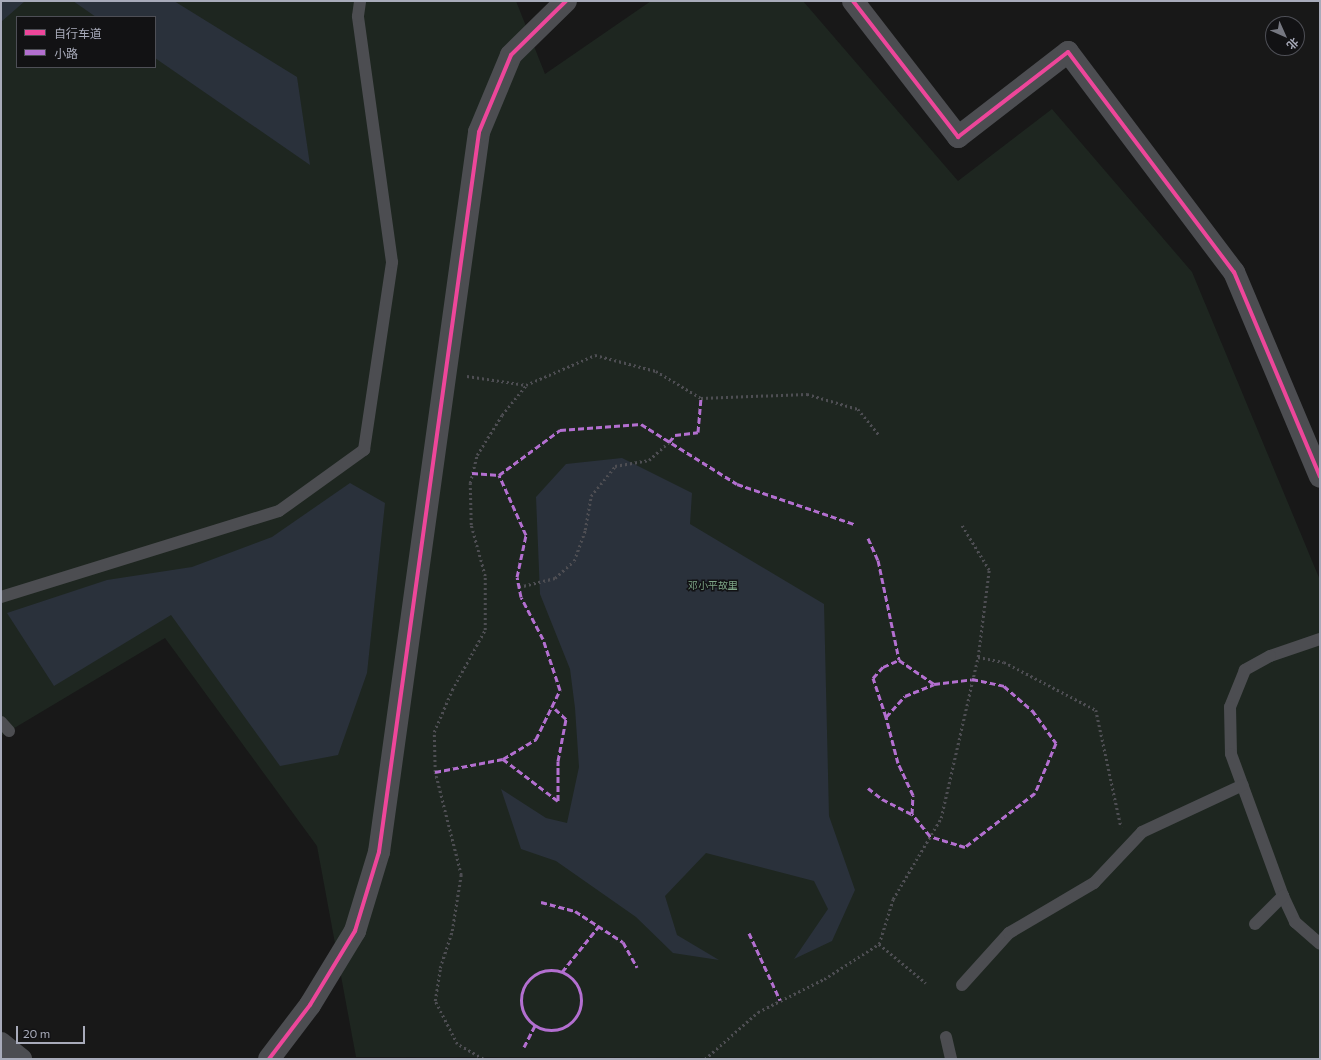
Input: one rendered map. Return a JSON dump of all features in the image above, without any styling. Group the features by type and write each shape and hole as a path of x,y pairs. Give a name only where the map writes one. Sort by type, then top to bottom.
{"street":[{"path":"269,1059 310,1005 355,932 379,852 447,374 479,132 511,54 566,1"},
{"path":"853,1 958,137 1068,52 1234,272 1320,477"},
{"path":"1,1043 21,1059"}],"lane":[{"path":"1,598 279,511 364,450 392,262 358,16 360,1"},
{"path":"1320,639 1270,656 1244,670 1230,707 1231,754 1283,896 1295,922 1320,944"},
{"path":"1,722 9,731"},
{"path":"962,985 1009,933 1094,884 1142,832 1242,786"},
{"path":"1255,924 1283,896"},
{"path":"946,1037 951,1059"}],"path":[{"path":"483,1059 457,1044 435,1001 440,968 452,931 461,875 435,772 434,732 452,690 485,630 485,576 471,525 470,483 477,455 502,415 526,385 595,355 656,371 701,398 807,394 858,409 879,435"},
{"path":"447,374 526,385"},
{"path":"519,587 555,578 574,561 585,530 591,496 616,466 649,460 669,442"},
{"path":"705,1059 758,1012 824,978 879,944 893,899 941,818 978,657 989,570 962,526"},
{"path":"978,657 1004,662 1096,710 1125,850"},
{"path":"879,944 926,983"}],"green space":[{"name":"邓小平故里","path":"1,1 516,1 545,74 651,1 803,1 958,181 1052,109 1192,272 1320,580 1320,1059 356,1057 317,846 165,638 1,736"}],"shaded area":[{"path":"1,1 25,1 1,22"},
{"path":"73,1 174,1 297,77 310,165 156,59 156,16 95,16"},
{"path":"622,458 692,493 690,524 824,604 829,816 855,890 832,941 794,959 828,909 814,881 706,853 665,896 677,935 719,960 673,953 636,917 556,861 521,849 501,789 546,818 567,823 579,767 575,708 570,669 540,594 536,497 566,464"},
{"path":"350,483 385,503 367,673 338,755 280,766 171,615 54,686 7,613 107,580 192,567 272,537"}],"marked path":[{"path":"669,442 675,435 698,432 701,398"},
{"path":"472,473 499,475 560,430 641,424 737,484 854,524"},
{"path":"435,772 503,759 536,739 560,690 543,639 521,597 517,577 526,535 499,475"},
{"path":"868,538 878,560 899,660 934,684 972,679 1004,686 1032,710 1056,743 1035,793 965,847 930,836 912,814 913,795 898,763 886,717 905,696 934,684"},
{"path":"886,717 873,678 883,667 899,660"},
{"path":"503,759 558,801 558,761 566,719 552,706"},
{"path":"868,788 882,799 912,814"},
{"path":"541,902 575,911 623,942 637,967"},
{"path":"562,972 599,926"},
{"path":"749,933 780,1000"},
{"path":"551,970 567,975 572,979 576,984 581,1000 576,1016 572,1021 567,1025 551,1030 535,1025 530,1021 526,1016 521,1000 526,984 530,979 535,975 551,970"},
{"path":"524,1047 535,1025"}],"cycle path":[{"path":"269,1059 310,1005 355,931 379,852 479,132 511,55 566,1"},
{"path":"853,1 958,137 1068,52 1234,272 1320,477"}]}
